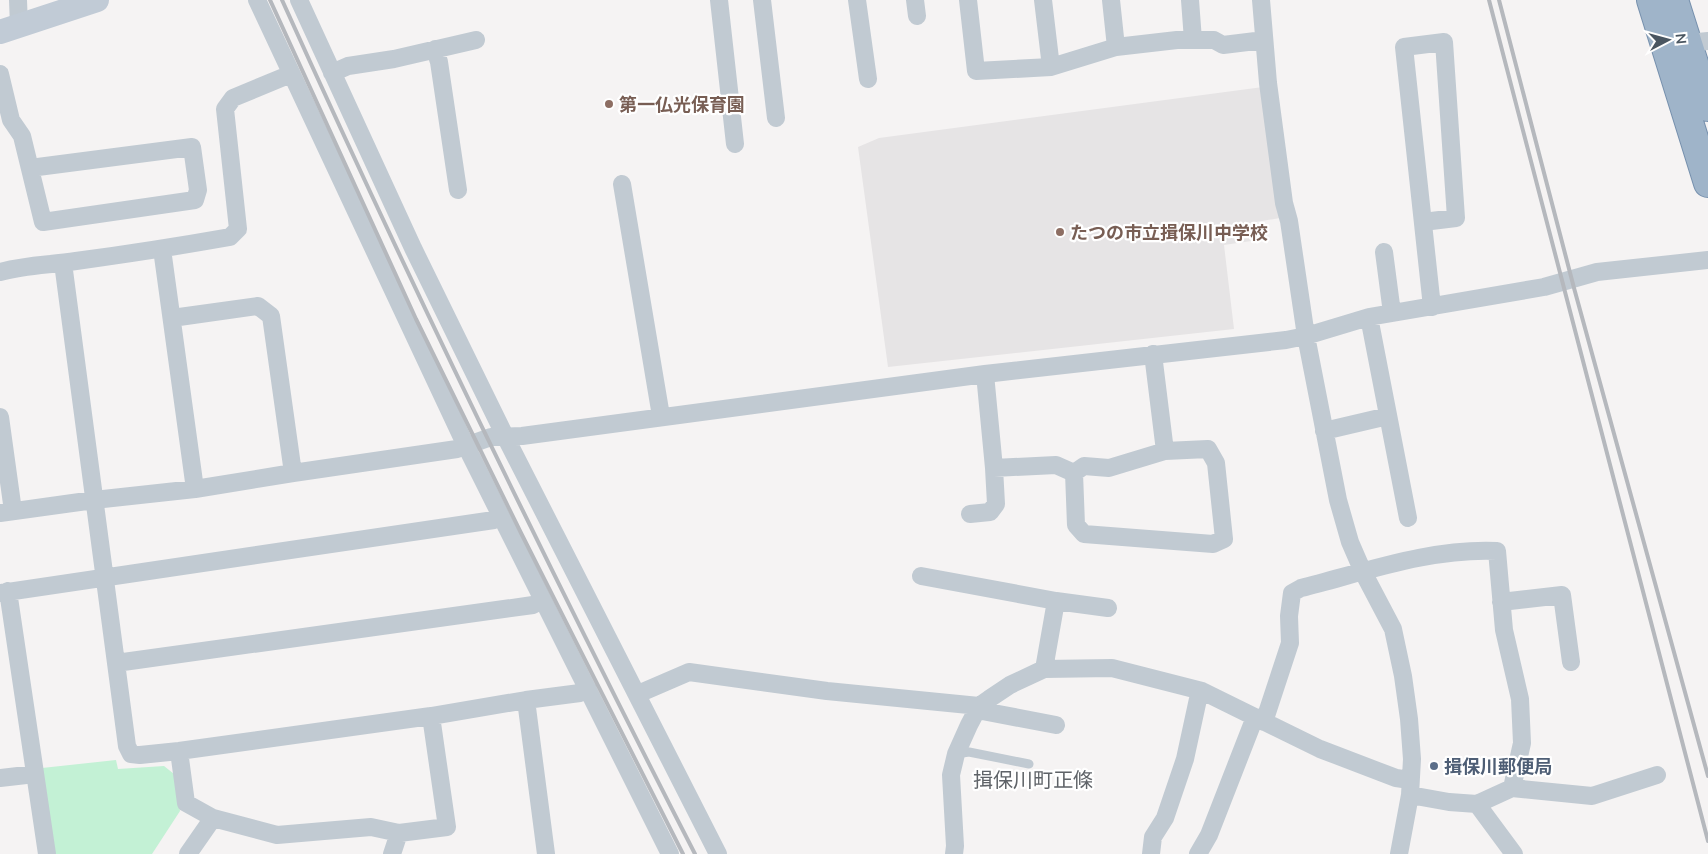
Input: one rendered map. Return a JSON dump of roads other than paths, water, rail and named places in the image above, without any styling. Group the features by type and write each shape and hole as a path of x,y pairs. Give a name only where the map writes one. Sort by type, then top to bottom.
{"highway":[{"path":"1650,0 1708,183"},
{"path":"1674,0 1698,42 1708,107"}],"main road":[{"path":"10,29 85,2"}],"street":[{"path":"10,29 18,0"},
{"path":"257,0 500,517 670,854"},
{"path":"299,0 413,248 505,436 718,854"},
{"path":"719,0 735,144"},
{"path":"762,0 776,118"},
{"path":"857,0 868,79"},
{"path":"968,0 976,71 1051,67 1116,47 1193,40 1214,40 1223,45 1264,40"},
{"path":"1044,0 1051,67"},
{"path":"1111,0 1116,47"},
{"path":"1190,0 1193,40"},
{"path":"1261,0 1264,40 1284,203 1289,221 1306,336 1338,500 1350,542 1363,572 1393,629 1410,719 1412,759 1410,788 1399,854"},
{"path":"332,73 348,66 476,40"},
{"path":"1423,222 1456,218 1444,42 1404,47 1432,307"},
{"path":"435,49 439,62 458,190"},
{"path":"0,74 12,120 22,136 43,222 195,200 198,190 192,146 30,168"},
{"path":"0,272 16,268 162,249 230,237 238,229 225,108 233,98 291,74"},
{"path":"622,184 661,416"},
{"path":"162,249 196,489"},
{"path":"1384,252 1392,313"},
{"path":"0,416 7,512 196,489 466,446 491,437 522,436 985,374 1286,340 1369,317 1544,288 1597,272 1708,260"},
{"path":"63,263 127,746 131,754 140,755 179,751 431,716 580,693 588,689"},
{"path":"172,318 258,306 271,316 293,473"},
{"path":"1369,317 1408,518"},
{"path":"1153,354 1165,451"},
{"path":"970,514 990,512 996,504 985,374"},
{"path":"1324,431 1388,416"},
{"path":"1208,449 1216,463 1224,539 1213,544 1084,534 1076,525 1074,473 1084,466 1109,468 1165,451 1208,449"},
{"path":"994,468 1056,465 1074,473"},
{"path":"47,854 4,592 494,520 500,517"},
{"path":"1198,854 1260,719 1290,643 1288,616 1292,593 1301,588 1413,558 1473,550 1497,551 1504,630 1520,699 1522,743 1512,788"},
{"path":"921,576 1056,601 1108,608"},
{"path":"1501,602 1562,595 1571,662"},
{"path":"116,663 533,605 542,600"},
{"path":"1044,669 1056,601"},
{"path":"954,854 951,775 956,754 978,708 1010,685 1044,669 1112,668 1202,691 1320,749 1396,778 1410,788 1449,802 1477,804 1512,788 1592,796 1657,775"},
{"path":"638,694 689,672 827,691 978,708 1056,725"},
{"path":"1151,854 1153,837 1165,818 1185,759 1198,699 1202,691"},
{"path":"526,700 546,854"},
{"path":"179,751 186,803 213,818 277,835 371,827 399,833 447,827 431,716"},
{"path":"0,778 35,774"},
{"path":"1477,804 1514,854"},
{"path":"188,854 213,818"},
{"path":"392,854 399,833"}],"lane":[{"path":"956,754 969,752 1029,764"}],"railway":[{"path":"270,0 416,319 521,533 683,854"},
{"path":"282,0 483,430 695,854"},
{"path":"1489,0 1708,841"},
{"path":"1499,0 1574,288 1708,776"}],"place":[{"name":"第一仏光保育園","path":"609,104"},
{"name":"たつの市立揖保川中学校","path":"1060,232"},
{"name":"揖保川郵便局","path":"1434,766"}],"district":[{"name":"揖保川町正條","path":"1033,779"}]}
